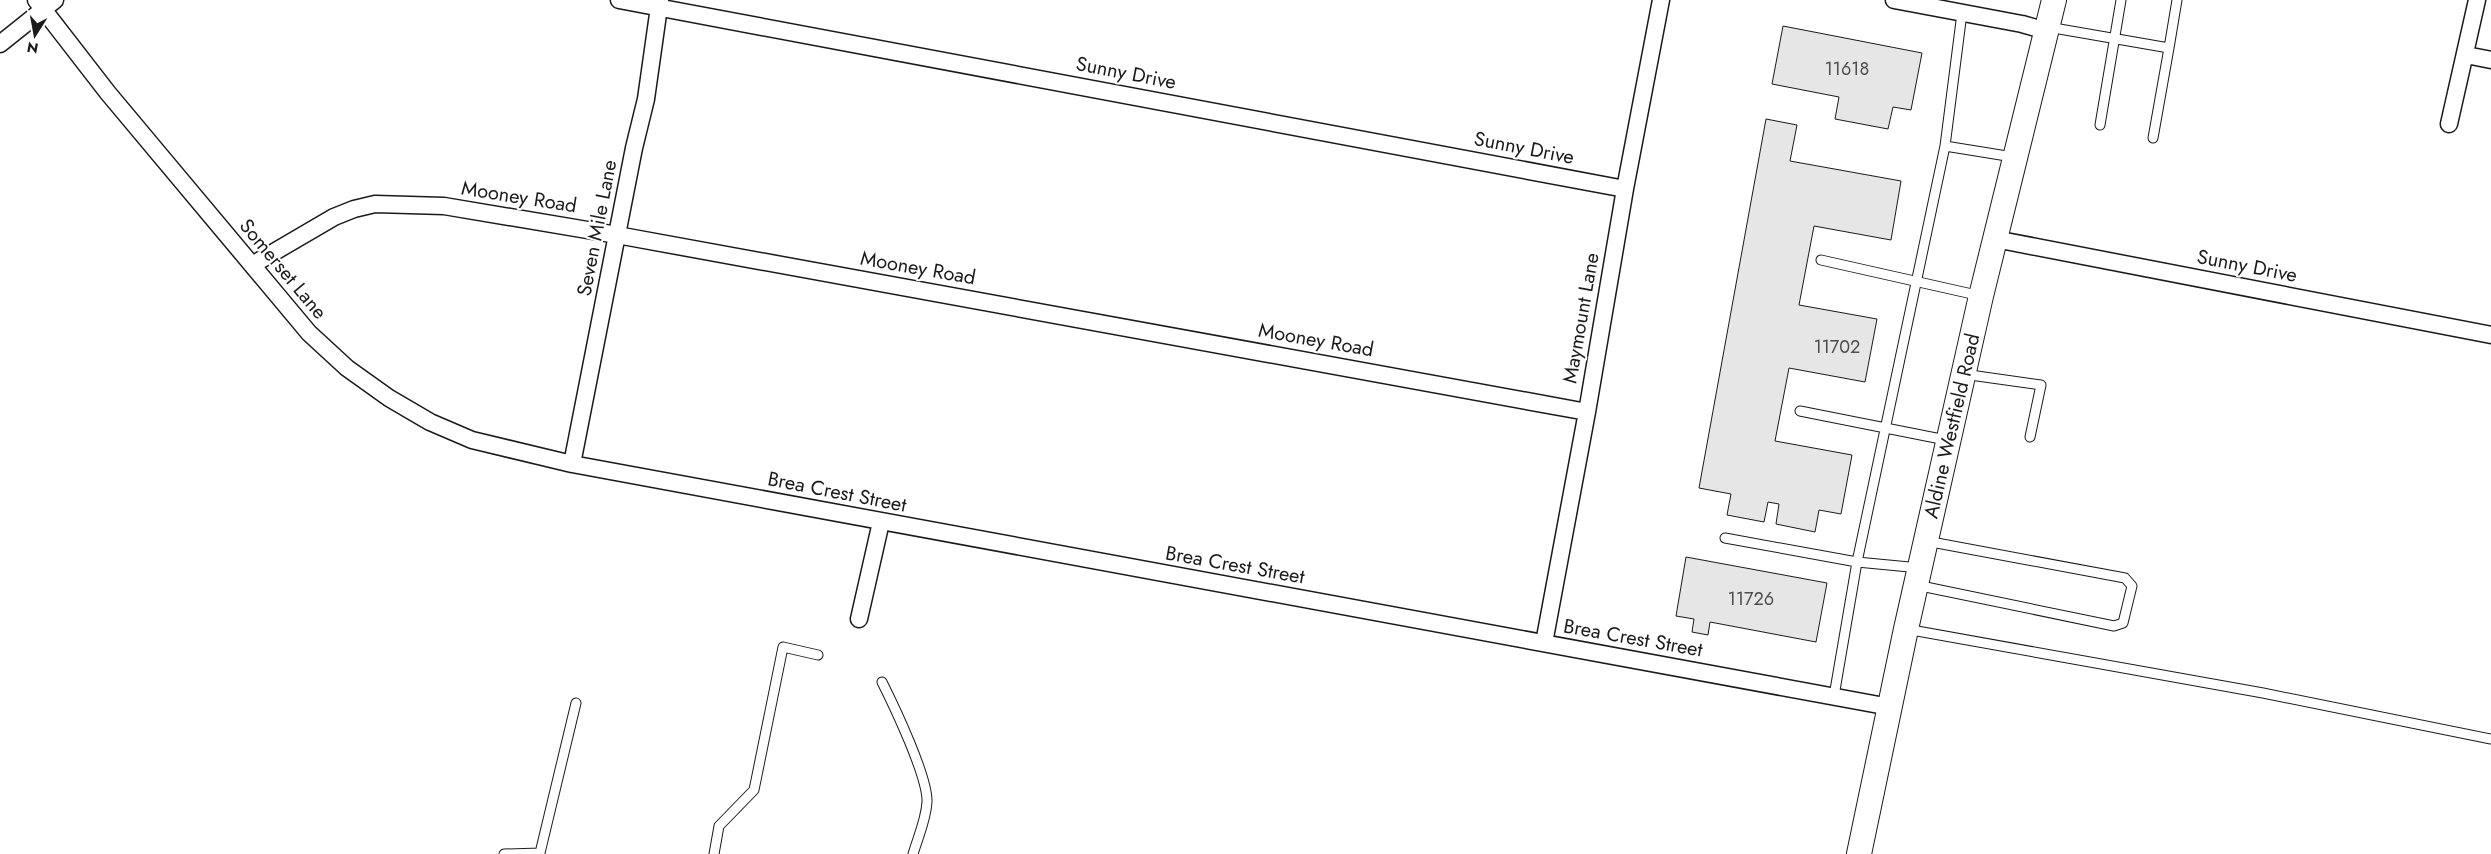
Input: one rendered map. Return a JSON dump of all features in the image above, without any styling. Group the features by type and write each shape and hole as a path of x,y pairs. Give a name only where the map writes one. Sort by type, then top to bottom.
{"main road":[{"name":"Aldine Westfield Road","path":"1859,854 1906,629 1963,374 2014,157 2054,0"}],"street":[{"name":"Sunny Drive","path":"620,0 659,3 1625,188"},
{"name":"Maymount Lane","path":"1544,643 1587,412 1625,188 1661,0"},
{"path":"1894,0 2047,29"},
{"path":"2449,124 2477,0"},
{"path":"0,44 44,3"},
{"name":"Somerset Lane","path":"44,3 108,93 309,333 347,368 389,398 430,422 472,440 572,464"},
{"name":"Seven Mile Lane","path":"572,464 646,99 659,3"},
{"path":"2466,55 2491,60"},
{"name":"Mooney Road","path":"252,265 334,217 376,204 444,206 617,235 1587,412"},
{"name":"Sunny Drive","path":"1995,239 2491,335"},
{"name":"Brea Crest Street","path":"572,464 1890,707"},
{"path":"859,619 881,522"}],"lane":[{"path":"2100,125 2121,0"},
{"path":"2153,138 2177,0"},
{"path":"1834,696 1857,562 1945,146 1962,13"},
{"path":"2047,29 2115,38 2169,48"},
{"path":"1945,146 2014,157"},
{"path":"1821,260 1981,296"},
{"path":"1963,374 2041,385 2030,437"},
{"path":"1800,411 1949,441"},
{"path":"1725,538 1857,562 2114,626 2123,623 2132,586 2125,578 1926,540"},
{"path":"1906,629 2263,693 2491,739"},
{"path":"714,854 719,826 754,790 783,647 818,656"},
{"path":"882,682 904,727 927,800 924,820 913,854"},
{"path":"504,854 542,853 576,703"}],"building":[{"path":"1783,26 1922,53 1911,110 1893,107 1888,129 1835,119 1839,97 1772,84"},
{"path":"1766,119 1797,125 1790,161 1901,181 1891,240 1814,226 1799,305 1877,319 1865,382 1789,368 1775,441 1852,455 1841,514 1819,510 1815,532 1776,524 1779,504 1768,502 1764,522 1727,515 1731,494 1699,488"},
{"path":"1686,557 1827,583 1816,642 1710,622 1708,635 1692,632 1694,619 1676,616"}]}
